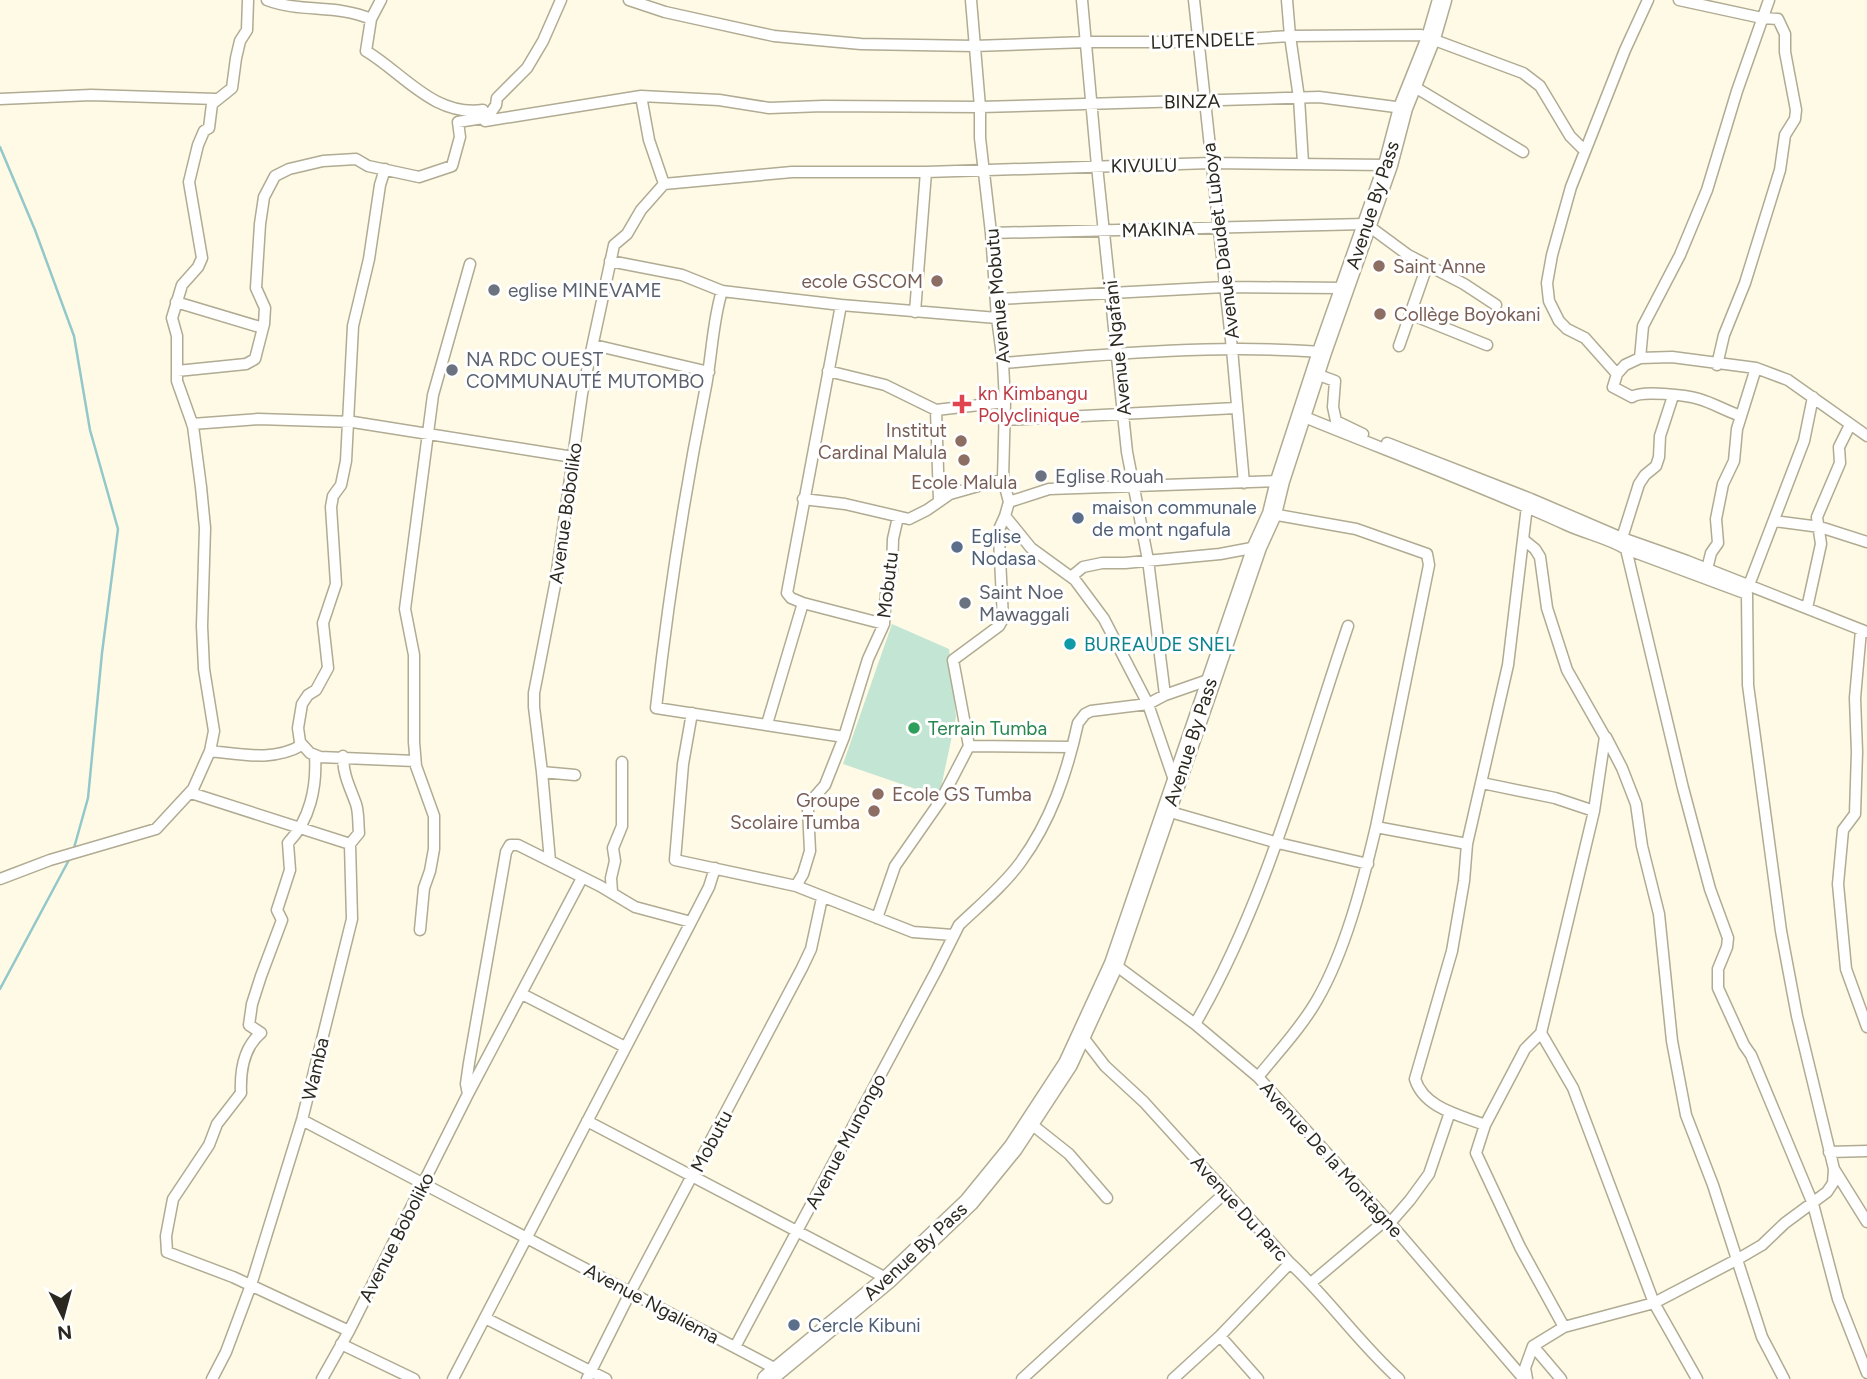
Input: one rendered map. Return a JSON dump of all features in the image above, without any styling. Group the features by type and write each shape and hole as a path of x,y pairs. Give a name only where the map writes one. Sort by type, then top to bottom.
{"highway":[{"name":"Avenue By Pass","path":"772,1375 888,1279 969,1202 1030,1123 1082,1036 1114,964 1257,547 1272,514 1322,352 1388,165 1403,107 1431,38 1442,0"}],"street":[{"path":"0,879 50,860 153,830 191,793 210,751 214,731 205,684 202,626 205,528 192,424 179,389 177,336 172,318 182,285 198,267 202,258 189,182 198,145 204,131 209,128 212,104 232,88 240,41 247,30 248,0"},
{"path":"267,0 285,7 353,11 371,19"},
{"path":"177,371 246,364 252,362 257,355 265,309 255,279 264,197 275,176 289,169 323,161 356,159 368,166 419,177 452,166 460,137 458,122 483,118 483,110 461,112 435,100 366,51 371,19 382,0"},
{"name":"BINZA","path":"561,0 543,41 527,68 497,98 496,105 485,121 641,96 719,100 769,108 981,107 1299,98 1342,99 1403,107"},
{"name":"LUTENDELE","path":"629,0 665,12 774,36 861,44 974,47 1409,34 1431,38 1523,73 1541,86 1570,136 1584,150"},
{"name":"Avenue Mobutu","path":"971,0 981,107 980,138 1003,362 1003,479 1009,502"},
{"name":"Avenue Ngafani","path":"1082,0 1127,452 1148,560 1165,695"},
{"name":"Avenue Daudet Luboya","path":"1194,0 1244,483"},
{"path":"1287,0 1299,98 1303,163"},
{"path":"1617,374 1585,338 1563,326 1549,301 1547,283 1552,255 1584,150 1648,0"},
{"path":"1679,0 1778,19 1785,34 1785,52 1797,114 1785,135 1780,170 1745,283 1724,335 1717,365"},
{"path":"1640,358 1643,327 1680,255 1707,190 1769,0"},
{"path":"1413,86 1523,152"},
{"path":"0,99 91,94 216,99"},
{"path":"641,96 649,140 664,184"},
{"name":"KIVULU","path":"664,184 792,172 926,172 1211,163 1388,165"},
{"path":"385,169 380,185 369,259 353,326 349,422 341,485 333,496 331,507 336,584 323,623 328,668 316,690 308,695 302,704 298,728 302,746 315,755 415,761"},
{"path":"915,312 926,172"},
{"name":"Avenue Boboliko","path":"550,861 534,707 535,679 555,585 582,394 614,245 628,234 641,210 664,184"},
{"path":"1366,224 1408,255 1464,284 1496,305"},
{"name":"MAKINA","path":"991,233 1366,224"},
{"path":"610,261 682,275 722,291 841,305 997,318"},
{"path":"420,929 424,888 434,849 434,816 415,761 414,655 405,608 436,382 470,264"},
{"path":"1399,346 1427,266"},
{"path":"997,299 1225,287 1345,288"},
{"path":"722,291 683,503 666,613 656,708 844,737"},
{"path":"176,302 263,328"},
{"path":"841,305 787,593 791,598 803,603 884,624"},
{"path":"1410,314 1487,345"},
{"path":"594,345 709,372"},
{"path":"1003,362 1232,349 1322,352"},
{"path":"1741,416 1696,398 1650,392 1632,397 1614,387 1617,374 1625,365 1640,358 1672,357 1756,369 1788,380 1867,436"},
{"path":"1707,569 1711,553 1718,543 1716,519 1724,478 1734,461 1735,435 1756,369"},
{"path":"828,371 885,385 936,410 1005,402"},
{"path":"1316,374 1335,381 1333,407 1336,421 1356,432 1864,631 1855,698 1855,814 1843,830 1838,884 1846,969 1867,1027"},
{"path":"1622,538 1637,487 1644,475 1656,466 1660,436 1673,396"},
{"path":"1749,585 1804,441 1813,397"},
{"path":"1005,420 1236,408"},
{"path":"936,410 939,500"},
{"path":"1302,416 1527,506 1593,537 1611,540 1626,549 1747,594 1748,685 1781,931 1797,1016 1834,1170 1867,1222"},
{"path":"192,424 258,419 349,422 573,457"},
{"path":"1807,608 1821,544 1817,517 1840,463 1839,447 1850,425"},
{"path":"803,499 845,504 909,519 961,489 1003,479"},
{"path":"877,918 895,866 941,800 969,746 953,660 999,626 1003,619 999,538 1009,502 1049,488 1280,481"},
{"path":"1485,1125 1450,1112 1426,1098 1415,1079 1452,951 1464,881 1467,844 1508,665 1527,506"},
{"path":"1258,1077 1318,999 1332,968 1367,864 1428,579 1427,554 1356,529 1272,514"},
{"path":"1005,516 1031,548 1071,577 1104,619 1148,704 1177,786"},
{"name":"Mobutu","path":"796,886 810,851 808,809 811,801 825,785 844,737 868,659 884,624 886,594 892,571 893,539 898,517"},
{"path":"1774,521 1820,527 1867,542"},
{"path":"1524,540 1540,557 1547,608 1567,670 1622,768 1636,804 1642,846 1659,914 1672,1041 1686,1115 1738,1259 1762,1337 1784,1379"},
{"path":"1071,577 1083,567 1102,563 1125,564 1220,554 1257,547"},
{"path":"1626,549 1683,788 1710,890 1728,938 1718,969 1718,988 1751,1055 1813,1204 1838,1299 1867,1373"},
{"path":"767,724 803,603"},
{"path":"1195,1024 1236,947 1278,843 1309,740 1348,626"},
{"path":"1148,704 1211,679"},
{"name":"Avenue Munongo","path":"735,1347 953,935 959,925 1021,861 1053,806 1078,723 1085,714 1098,710 1148,704"},
{"path":"692,713 683,764 675,860 796,886 913,932 953,935"},
{"path":"1564,1327 1520,1247 1477,1158 1476,1148 1485,1125 1525,1049 1541,1033 1594,811 1605,737"},
{"path":"210,751 273,756 302,746"},
{"path":"969,746 1072,747"},
{"path":"315,755 315,788 302,828 288,843 290,870 277,910 282,920 252,1004 249,1025 261,1033 250,1043 241,1076 241,1093 217,1124 209,1145 173,1199 166,1236 167,1252 251,1285 349,1331"},
{"name":"Wamba","path":"213,1378 226,1352 251,1285 302,1120 352,919 350,844 359,833 357,806 345,780 343,756"},
{"path":"612,892 611,878 615,861 613,848 622,826 622,762"},
{"path":"542,772 575,775"},
{"path":"1482,783 1555,798 1594,811"},
{"path":"191,793 350,844"},
{"path":"1167,811 1278,843 1367,864"},
{"path":"1376,827 1467,844"},
{"name":"Avenue Boboliko","path":"468,1094 466,1084 469,1063 506,852 513,844 612,892 635,907 691,922"},
{"path":"453,1379 709,887 715,868"},
{"name":"Avenue Boboliko","path":"322,1379 582,878"},
{"name":"Mobutu","path":"589,1375 802,968 811,949 822,898"},
{"name":"Avenue De la Montagne","path":"1114,964 1195,1024 1258,1077 1525,1379"},
{"path":"522,994 625,1047"},
{"path":"1541,1033 1573,1088 1654,1303 1697,1379"},
{"name":"Avenue Du Parc","path":"1082,1036 1105,1066 1144,1102 1379,1361 1399,1379"},
{"path":"1311,1283 1410,1200 1429,1174 1450,1112"},
{"name":"Avenue Ngaliema","path":"302,1120 735,1347 772,1375"},
{"path":"587,1121 888,1279"},
{"path":"1030,1123 1069,1154 1107,1198"},
{"path":"1829,1152 1867,1151"},
{"path":"1525,1379 1525,1368 1533,1346 1564,1327 1654,1303 1762,1245 1785,1223 1831,1188 1834,1170"},
{"path":"1022,1379 1226,1192"},
{"path":"1173,1379 1220,1336 1290,1263"},
{"path":"485,1318 589,1375 606,1379"},
{"path":"1220,1336 1258,1379"},
{"path":"341,1344 414,1379"},
{"path":"1533,1346 1561,1379"}],"green space":[{"path":"892,624 949,649 956,717 939,797 843,764"}],"waterway":[{"path":"0,147 35,230 74,336 90,430 118,529 102,653 88,798 74,848"},
{"path":"0,989 70,858"}],"place":[{"name":"Saint Anne","path":"1379,266"},
{"name":"ecole GSCOM","path":"937,281"},
{"name":"eglise MINEVAME","path":"494,290"},
{"name":"Collège Boyokani","path":"1380,314"},
{"name":"NA RDC OUEST COMMUNAUTÉ MUTOMBO","path":"452,370"},
{"name":"kn Kimbangu Polyclinique","path":"962,404"},
{"name":"Institut Cardinal Malula","path":"961,441"},
{"name":"Ecole Malula","path":"964,460"},
{"name":"Eglise Rouah","path":"1041,476"},
{"name":"maison communale de mont ngafula","path":"1078,518"},
{"name":"Eglise Nodasa","path":"957,547"},
{"name":"Saint Noe Mawaggali","path":"965,603"},
{"name":"BUREAUDE SNEL","path":"1070,644"},
{"name":"Terrain Tumba","path":"914,728"},
{"name":"Ecole GS Tumba","path":"878,794"},
{"name":"Groupe Scolaire Tumba","path":"874,811"},
{"name":"Cercle Kibuni","path":"794,1325"}]}
